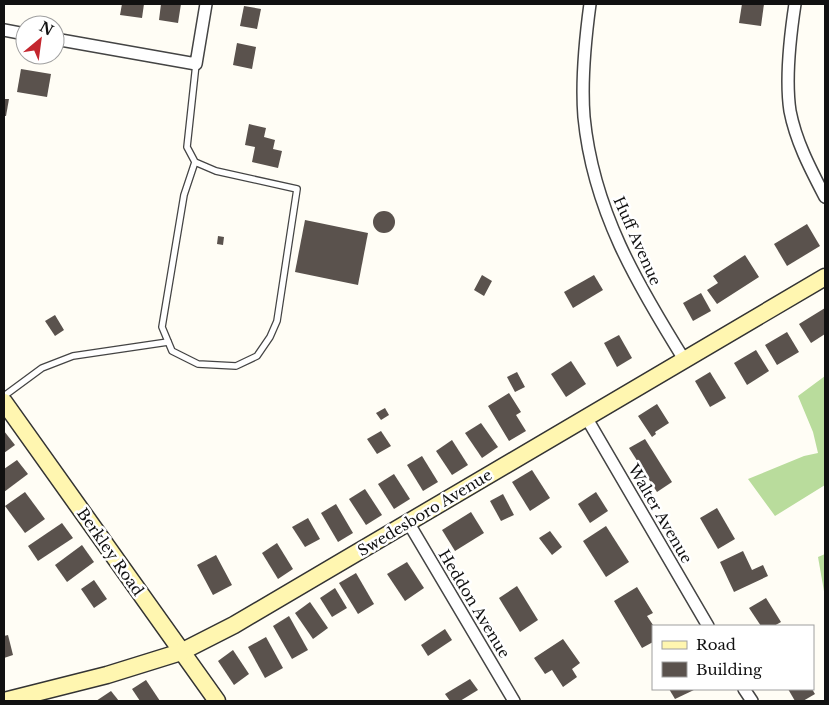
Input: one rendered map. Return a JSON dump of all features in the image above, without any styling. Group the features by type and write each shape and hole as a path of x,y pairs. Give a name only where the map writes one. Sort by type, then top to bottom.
{"street":[{"path":"65,41 196,64 206,4"},
{"name":"Huff Avenue","path":"590,4 583,73 584,116 598,190 612,228 632,272 685,361"},
{"path":"795,4 788,62 790,111 801,146 825,197"},
{"name":"Swedesboro Avenue","path":"4,701 41,697 181,652 234,625 825,277"},
{"name":"Berkley Road","path":"4,402 216,701"},
{"name":"Walter Avenue","path":"586,417 707,625"},
{"name":"Heddon Avenue","path":"408,522 514,701"},
{"path":"745,690 752,701"}],"lane":[{"path":"195,162 184,195 162,327 172,351 198,364 236,366 257,356 270,337 277,321 297,189 216,171 195,162 187,147 196,64"},
{"path":"4,396 42,368 73,356 168,342"}],"green space":[{"path":"825,376 825,485 775,516 748,479 804,456 818,453 813,432 798,396"},
{"path":"825,554 825,597 818,557"}],"building":[{"path":"122,4 144,4 142,18 120,15"},
{"path":"161,4 181,4 178,23 159,20"},
{"path":"742,4 764,4 761,26 739,23"},
{"path":"244,6 261,9 257,29 240,26"},
{"path":"237,43 256,47 252,69 233,65"},
{"path":"21,69 51,74 47,97 17,92"},
{"path":"4,99 9,99 6,116 4,116"},
{"path":"249,124 266,128 264,137 275,140 273,149 282,151 278,168 252,162 255,147 245,145"},
{"path":"384,211 392,214 395,222 392,230 384,233 376,230 373,222 376,214"},
{"path":"305,220 368,233 358,285 295,272"},
{"path":"807,224 820,246 787,266 774,244"},
{"path":"218,236 224,237 223,245 217,244"},
{"path":"745,255 759,277 717,304 707,290 718,283 713,276"},
{"path":"482,275 492,281 484,296 474,290"},
{"path":"594,275 603,290 573,308 564,292"},
{"path":"701,293 711,311 693,321 683,303"},
{"path":"825,308 825,334 811,343 799,324"},
{"path":"55,315 64,330 55,336 45,321"},
{"path":"787,332 799,352 777,365 765,345"},
{"path":"619,335 632,358 617,367 604,343"},
{"path":"756,350 769,371 747,385 734,363"},
{"path":"571,361 586,384 566,397 551,374"},
{"path":"517,372 525,387 515,392 507,377"},
{"path":"710,372 726,398 710,407 695,381"},
{"path":"509,393 521,412 516,415 526,431 509,441 488,406"},
{"path":"657,404 669,423 655,432 656,434 652,437 638,416"},
{"path":"385,408 389,415 381,420 376,413"},
{"path":"481,423 498,447 482,458 465,433"},
{"path":"4,431 15,445 4,453"},
{"path":"381,431 391,446 377,454 367,439"},
{"path":"645,439 672,482 657,492 629,448"},
{"path":"452,440 468,465 452,475 436,451"},
{"path":"422,456 438,482 423,491 407,465"},
{"path":"17,460 28,474 4,492 4,469"},
{"path":"532,470 550,498 530,511 512,482"},
{"path":"394,474 410,499 394,509 378,484"},
{"path":"365,489 382,515 366,525 349,499"},
{"path":"25,492 45,519 25,533 5,506"},
{"path":"596,492 608,511 590,523 578,504"},
{"path":"503,494 514,515 501,521 490,501"},
{"path":"336,504 353,533 338,542 321,513"},
{"path":"717,508 735,539 718,549 700,518"},
{"path":"471,512 484,533 455,551 442,530"},
{"path":"308,518 320,539 305,547 292,527"},
{"path":"62,523 73,538 38,561 28,546"},
{"path":"606,526 629,562 606,577 583,541"},
{"path":"550,531 562,547 552,555 539,538"},
{"path":"277,543 293,569 278,579 262,553"},
{"path":"82,545 94,562 67,582 55,565"},
{"path":"743,551 752,570 763,565 768,576 734,592 720,562"},
{"path":"216,555 232,585 213,595 197,565"},
{"path":"407,562 424,588 405,601 387,574"},
{"path":"356,573 374,604 358,614 339,583"},
{"path":"94,580 107,599 94,608 81,589"},
{"path":"517,586 538,620 520,632 499,598"},
{"path":"637,587 653,613 647,616 653,625 652,643 642,648 614,601"},
{"path":"335,588 347,608 332,617 320,598"},
{"path":"766,598 781,622 776,625 760,625 749,608"},
{"path":"310,602 328,628 313,639 295,613"},
{"path":"289,616 308,650 292,659 273,626"},
{"path":"445,629 452,640 428,656 421,645"},
{"path":"8,635 13,655 4,658 4,636"},
{"path":"266,637 283,668 265,678 248,647"},
{"path":"563,639 580,663 572,669 577,677 563,687 552,670 545,674 534,658"},
{"path":"233,650 249,674 234,685 218,661"},
{"path":"470,679 478,690 460,701 450,701 445,694"},
{"path":"146,680 160,701 140,701 132,689"},
{"path":"670,690 694,690 675,699"},
{"path":"789,690 813,690 815,694 803,701 795,701"},
{"path":"111,691 119,701 96,701"}]}
